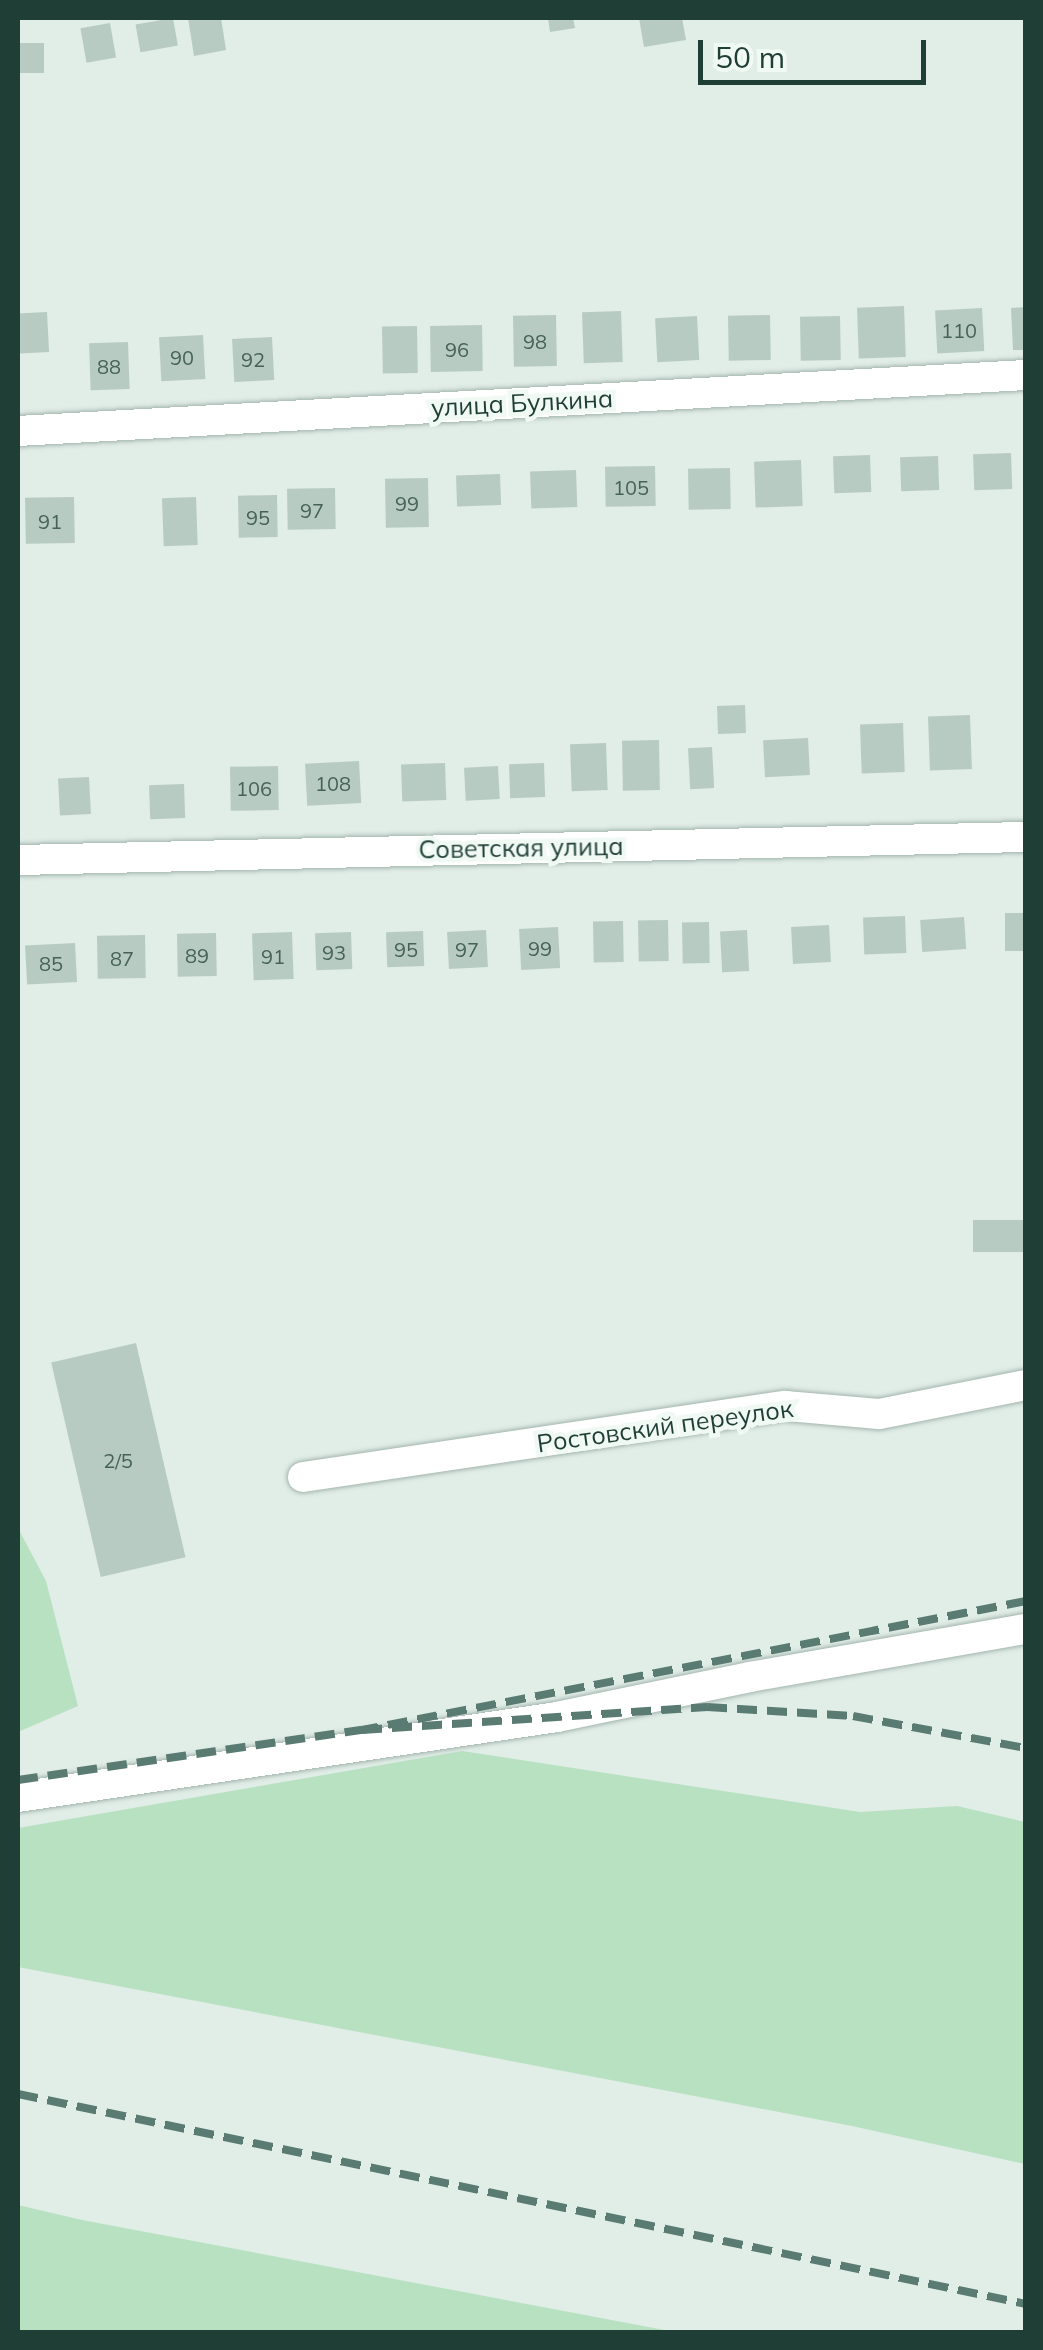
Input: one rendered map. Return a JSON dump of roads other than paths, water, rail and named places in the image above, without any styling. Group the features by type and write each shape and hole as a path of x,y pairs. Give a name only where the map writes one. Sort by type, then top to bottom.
{"street":[{"name":"улица Булкина","path":"18,431 1026,376"},
{"name":"Советская улица","path":"18,860 1026,837"},
{"name":"Ростовский переулок","path":"303,1477 786,1406 879,1414 1026,1385"},
{"path":"18,1797 557,1717 750,1677 1026,1629"}],"railway":[{"path":"1026,1601 362,1730 707,1707 853,1716 1026,1748"},
{"path":"18,1780 362,1730"},
{"path":"18,2094 1026,2304"}]}
